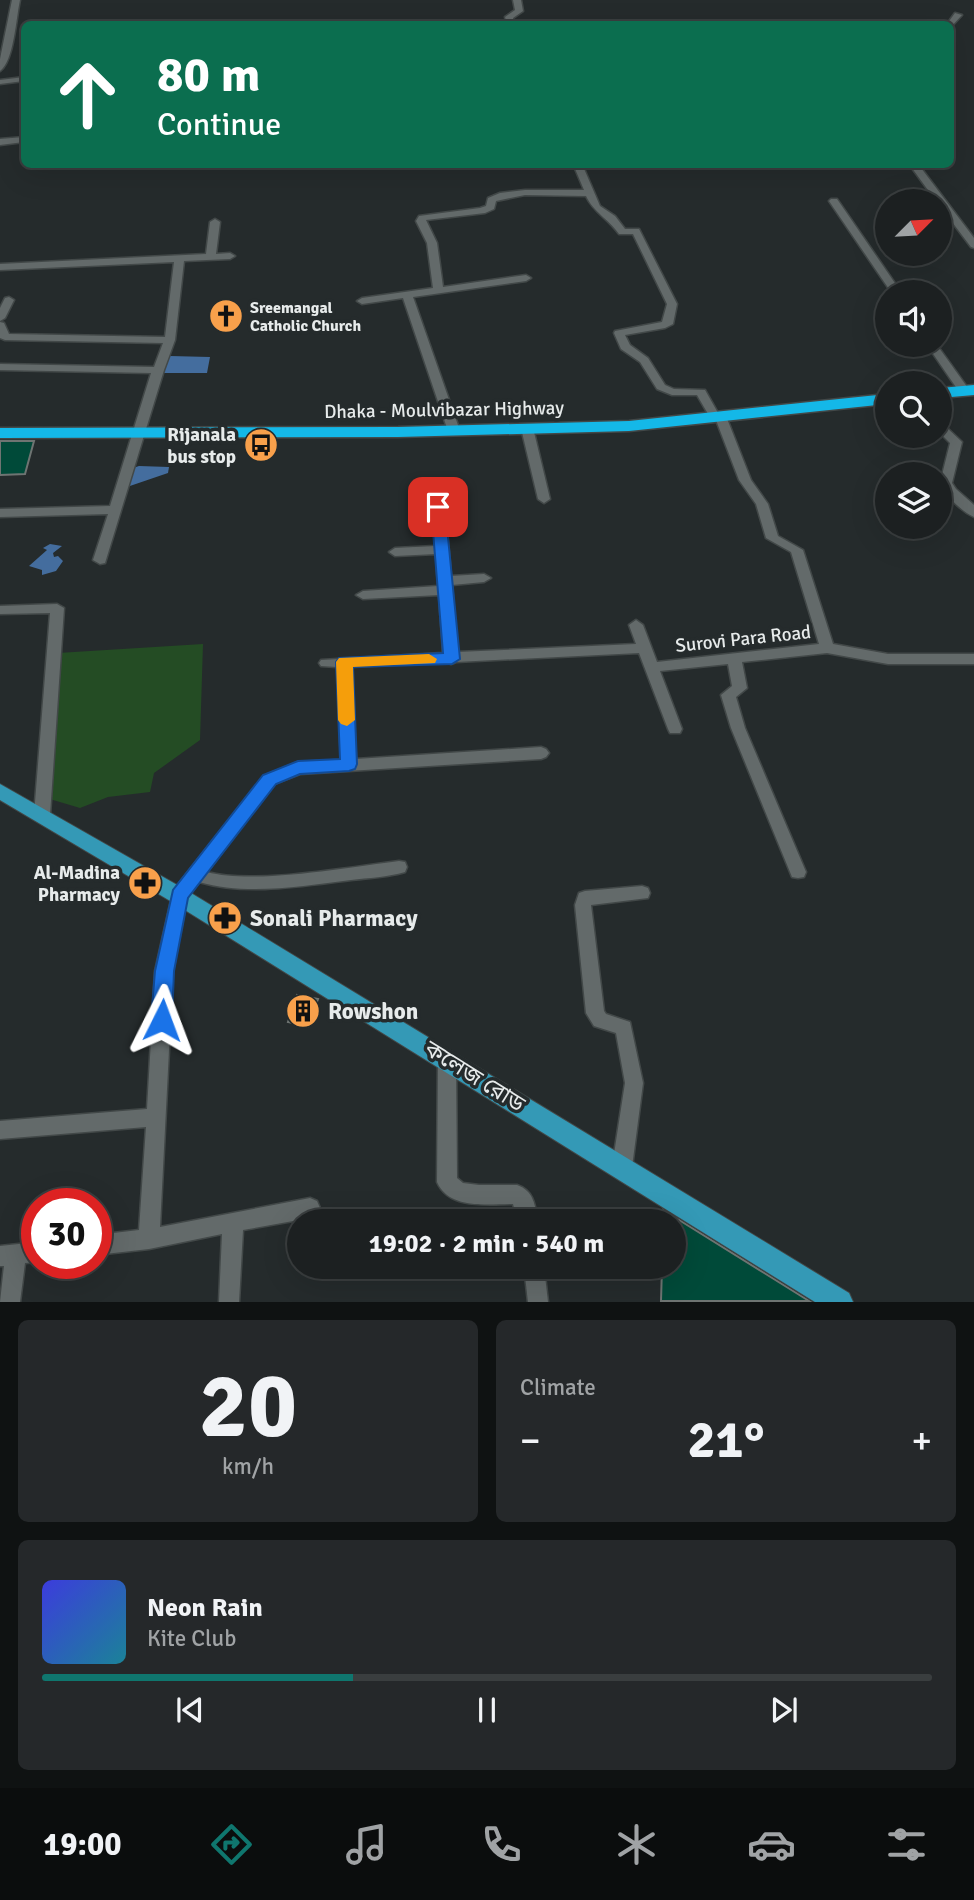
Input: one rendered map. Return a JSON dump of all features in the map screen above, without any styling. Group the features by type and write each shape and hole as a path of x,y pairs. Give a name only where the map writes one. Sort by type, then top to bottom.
{"highway":[{"name":"Dhaka - Moulvibazar Highway","path":"0,433 629,426 875,400"}],"main road":[{"name":"কলেজ রোড","path":"0,791 179,896 840,1301"}],"street":[{"path":"0,69 7,51 16,0"},
{"path":"510,21 509,17 519,11 517,0"},
{"path":"954,21 958,15"},
{"path":"0,82 21,80"},
{"path":"0,142 21,140"},
{"path":"439,291 432,243 422,218 482,211 491,207 491,200 499,196 540,192 590,193 579,168"},
{"path":"916,168 974,246"},
{"name":"Surovi Para Road","path":"590,193 596,208 612,218 622,232 636,231 672,304 669,322 664,325 619,333 625,348 644,360 661,387 667,390 701,392 718,416 745,480 762,504 772,538 797,550 827,648 652,667"},
{"path":"834,201 888,280"},
{"path":"211,256 215,222"},
{"path":"0,267 230,256"},
{"path":"100,560 158,370 170,340 179,259"},
{"path":"362,301 526,278"},
{"path":"407,295 454,430"},
{"path":"0,318 9,299"},
{"path":"0,326 5,337 170,340"},
{"path":"942,357 969,391"},
{"path":"0,366 158,370"},
{"path":"527,428 544,499"},
{"path":"952,438 956,442 946,483 948,489 968,504 974,513"},
{"path":"437,485 452,659"},
{"path":"0,513 114,510"},
{"path":"394,552 441,550"},
{"path":"363,595 484,578"},
{"path":"0,610 57,608 42,815"},
{"path":"636,625 675,729"},
{"path":"327,663 645,648"},
{"path":"827,648 888,659 974,659"},
{"path":"734,659 740,688 728,695 738,728 783,843 798,872"},
{"path":"344,662 349,764"},
{"path":"149,1239 164,971 179,896 269,780 298,768 541,753"},
{"path":"196,875 207,880 251,881 399,867"},
{"path":"622,1167 634,1083 632,1063 624,1028 600,1020 595,1013 583,905 585,898 642,893"},
{"path":"447,1059 447,1182 451,1189 463,1193 517,1194 524,1201 526,1209"},
{"path":"0,1130 156,1117"},
{"path":"112,1243 149,1239 287,1213"},
{"path":"229,1301 233,1222"},
{"path":"10,1301 18,1254"},
{"path":"535,1279 538,1301"}],"green space":[{"path":"203,644 200,740 154,773 150,792 108,797 80,808 43,797 58,653"}],"water":[{"path":"170,356 210,357 207,373 160,373 164,361"},
{"path":"139,466 169,467 168,473 124,488 130,469"},
{"path":"50,544 62,546 53,553 54,557 58,556 63,561 56,571 42,575 42,570 29,566 47,550 43,548"}],"building":[{"path":"0,441 34,441 25,474 0,475"},
{"name":"Rowshon","path":"297,995 318,999 308,1026 288,1022"},
{"path":"686,1224 809,1301 661,1301 662,1279 686,1279"}],"slow traffic":[{"path":"347,720 344,662 429,659"}],"place":[{"name":"Sreemangal Catholic Church","path":"226,316"},
{"name":"Rijanala bus stop","path":"261,445"},
{"name":"Al-Madina Pharmacy","path":"145,883"},
{"name":"Sonali Pharmacy","path":"225,918"},
{"name":"Rowshon","path":"303,1011"}],"route":[{"path":"162,1020 164,971 179,896 269,780 298,768 349,764 344,662 452,659 438,507"}]}
